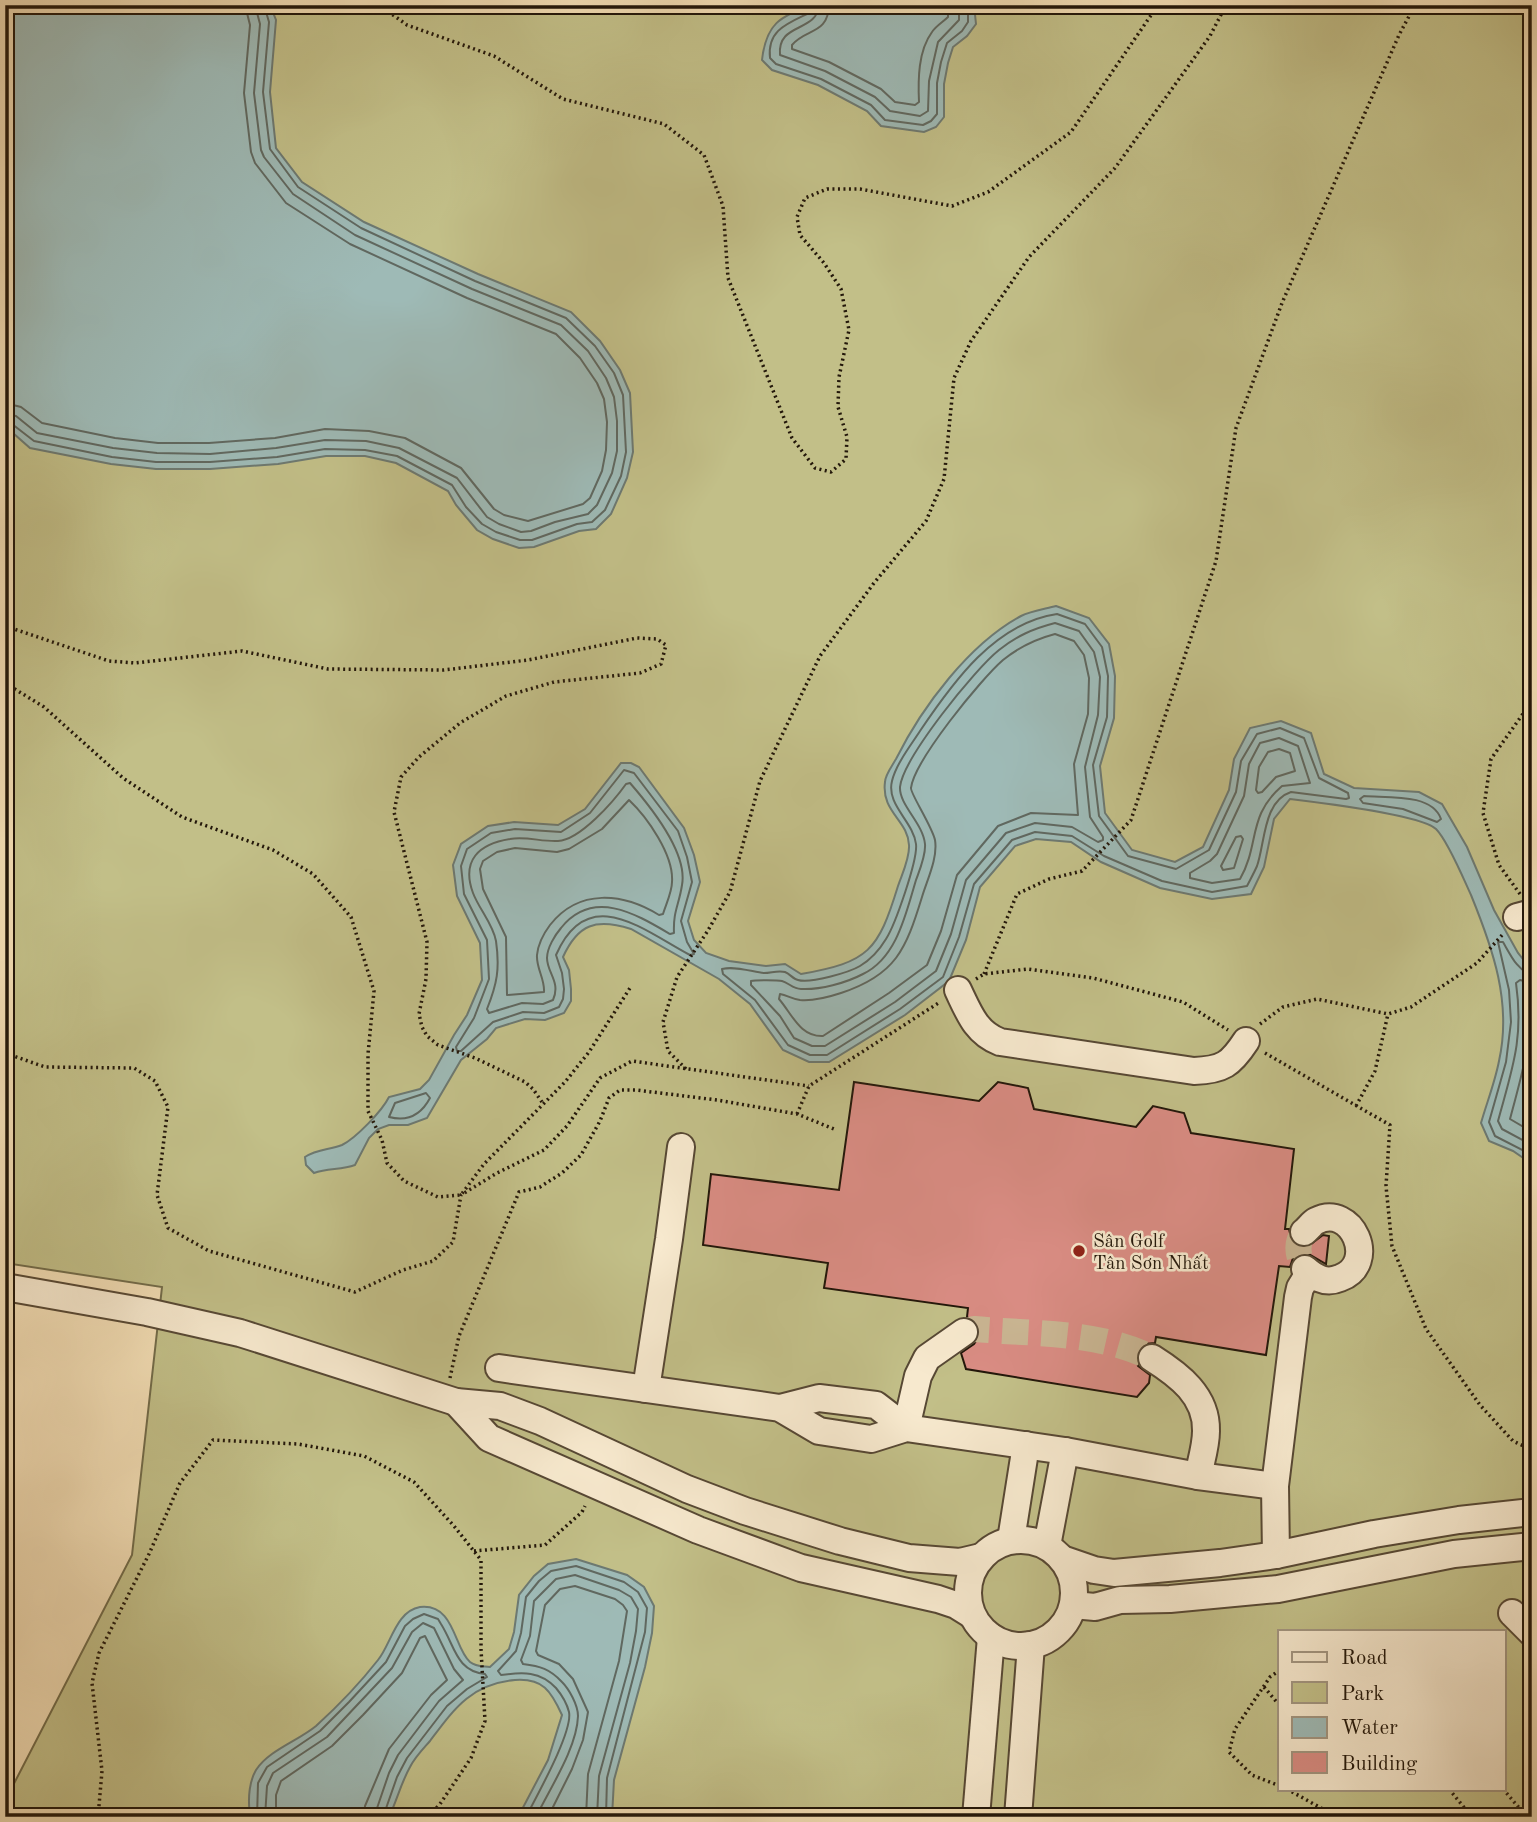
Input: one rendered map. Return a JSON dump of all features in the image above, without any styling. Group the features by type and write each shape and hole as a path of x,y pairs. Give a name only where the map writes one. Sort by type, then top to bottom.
{"street":[{"path":"958,990 979,1030 987,1037 1000,1042 1209,1070 1233,1060 1244,1040"},
{"path":"646,1389 681,1147"},
{"path":"1276,1555 1275,1486 1300,1287 1307,1271 1325,1280 1336,1280 1355,1267 1360,1256 1356,1234 1349,1225 1339,1220 1327,1218 1316,1221 1304,1232"},
{"path":"5,1287 147,1311 240,1333 451,1400 510,1409 670,1481 746,1511 840,1541 898,1555 960,1562 981,1557"},
{"path":"906,1428 916,1385 927,1358 964,1332"},
{"path":"1152,1358 1175,1372 1192,1389 1202,1405 1207,1430 1198,1476"},
{"path":"499,1368 780,1408 819,1432 871,1439 906,1428 1275,1486"},
{"path":"451,1400 489,1438 658,1513 801,1568 938,1599 956,1605 972,1615"},
{"path":"1011,1540 1026,1445"},
{"path":"1065,1451 1054,1552 1073,1581 1073,1605 1065,1623 1050,1638 1031,1645 1017,1646 991,1637 976,1623 967,1600 972,1570 981,1557 994,1546 1011,1540 1024,1539 1054,1552 1094,1570 1114,1573 1276,1555 1458,1520 1532,1512"},
{"path":"658,1513 670,1481"},
{"path":"1365,1536 1373,1570"},
{"path":"1073,1605 1095,1607 1120,1600 1170,1599 1278,1589 1454,1554 1532,1546"},
{"path":"1511,1614 1532,1633"},
{"path":"991,1637 977,1809 1019,1812 1031,1645"}],"path":[{"path":"379,5 407,25 494,56 563,99 664,124 704,155 723,206 728,278 792,438 815,468 831,472 846,459 847,437 838,407 839,377 849,330 841,289 824,263 800,235 797,217 805,198 827,189 860,190 952,205 988,192 1071,132 1158,5"},
{"path":"686,1069 668,1051 663,1022 677,977 730,892 760,781 820,656 874,583 926,520 944,479 954,378 971,341 1029,257 1115,167 1210,36 1226,5"},
{"path":"984,974 1017,894 1049,879 1082,871 1131,820 1216,561 1236,428 1282,303 1399,35 1415,5"},
{"path":"5,626 110,661 135,663 242,650 328,668 444,670 528,660 637,638 657,639 666,645 661,664 640,673 554,682 506,696 460,723 419,757 401,777 394,812 427,942 426,979 419,1014 422,1027 427,1036 438,1045 475,1058 525,1082 533,1088 544,1105"},
{"path":"5,683 44,707 123,778 182,817 273,850 313,874 351,917 374,991 368,1054 368,1111 382,1140 387,1163 404,1181 438,1197 461,1195 544,1150 567,1126 600,1078 632,1060 809,1086"},
{"path":"1244,1040 1283,1007 1317,999 1388,1014 1411,1007 1477,963 1524,910 1499,865 1483,813 1491,759 1532,701"},
{"path":"797,1114 809,1086 984,974 1028,969 1093,978 1183,1002 1390,1125 1386,1186 1392,1247 1426,1329 1480,1405 1513,1441 1532,1450"},
{"path":"5,1054 45,1067 134,1068 155,1081 168,1107 157,1195 168,1228 209,1251 355,1292 403,1270 433,1261 453,1242 461,1195 484,1164 544,1105 589,1052 630,988"},
{"path":"1356,1106 1375,1072 1388,1014"},
{"path":"451,1400 459,1336 519,1192 540,1187 562,1173 581,1155 600,1121 608,1098 620,1090 635,1090 717,1100 797,1114 834,1129"},
{"path":"98,1817 102,1771 92,1684 99,1653 149,1554 180,1483 213,1440 298,1444 364,1456 415,1482 481,1560 481,1649 485,1721 471,1758 428,1817"},
{"path":"474,1551 545,1545 582,1512 594,1486"},
{"path":"1278,1671 1270,1677 1235,1729 1230,1752 1252,1775 1278,1785"},
{"path":"1264,1687 1278,1704"},
{"path":"1289,1790 1337,1817"},
{"path":"1450,1790 1472,1817"},
{"path":"1504,1790 1527,1817"}],"green space":[{"name":"Sân Golf Tân Sơn Nhất","path":"5,5 1532,5 1532,1817 5,1817 5,1801 132,1555 162,1287 5,1263"}],"water":[{"path":"5,5 270,5 276,20 270,92 276,148 302,182 364,222 478,274 571,312 600,341 620,370 630,393 633,452 627,478 611,514 596,529 579,531 534,547 519,548 477,530 448,491 396,463 365,456 326,456 278,464 210,469 156,469 111,464 30,448 5,426"},
{"path":"812,5 974,5 976,24 967,36 953,47 948,63 944,84 944,117 936,127 924,132 881,126 867,111 818,85 772,70 762,60 771,30 791,13"},
{"path":"1056,606 1089,618 1109,644 1115,676 1114,718 1100,766 1105,813 1132,850 1175,862 1203,847 1229,790 1234,759 1250,728 1281,721 1311,733 1324,774 1354,788 1419,792 1442,804 1467,847 1494,910 1518,953 1532,970 1532,1164 1513,1151 1489,1141 1481,1123 1499,1061 1502,997 1493,956 1479,915 1446,842 1436,829 1410,819 1290,799 1274,819 1264,867 1251,894 1212,899 1160,888 1101,862 1071,842 1036,839 1015,846 980,887 966,940 949,981 905,1015 829,1062 809,1062 783,1050 750,1004 719,979 631,929 608,924 590,926 575,937 563,957 569,970 571,989 571,1001 564,1013 545,1020 525,1019 496,1028 461,1060 427,1118 408,1125 389,1125 378,1129 369,1138 355,1165 314,1173 306,1165 305,1157 342,1145 354,1137 389,1097 420,1089 429,1080 467,1015 482,980 480,943 457,896 453,865 461,844 488,826 514,822 558,825 585,809 621,763 631,763 639,767 684,828 700,882 688,921 694,940 706,953 729,961 766,966 785,964 801,974 842,964 867,950 876,939 891,908 907,861 908,836 887,801 885,782 907,739 933,698 983,643 1021,616"},
{"path":"576,1559 627,1575 644,1587 654,1606 645,1667 614,1780 612,1817 518,1817 548,1760 562,1715 545,1688 533,1681 515,1680 487,1687 465,1700 456,1709 412,1763 389,1817 250,1817 249,1793 256,1770 276,1751 316,1726 348,1694 378,1660 405,1615 420,1607 440,1612 447,1619 470,1662 477,1666 490,1667 509,1649 519,1595 534,1576 548,1564"}],"building":[{"name":"Sân Golf Tân Sơn Nhất","path":"854,1082 979,1101 998,1082 1028,1088 1034,1109 1136,1127 1153,1106 1184,1113 1191,1133 1294,1149 1285,1229 1289,1229 1292,1242 1299,1247 1307,1247 1323,1235 1329,1236 1326,1264 1307,1253 1293,1258 1290,1267 1279,1266 1266,1355 1156,1337 1155,1343 1144,1344 1136,1356 1138,1366 1150,1375 1149,1383 1137,1397 966,1369 961,1353 974,1344 980,1331 976,1322 967,1317 968,1308 824,1288 828,1263 703,1245 711,1174 839,1190"}],"tunnel":[{"path":"1304,1232 1298,1250 1305,1269"},
{"path":"964,1332 974,1329 1088,1338 1132,1349 1152,1358"}],"place":[{"name":"Sân Golf Tân Sơn Nhất","path":"1079,1251"}]}
